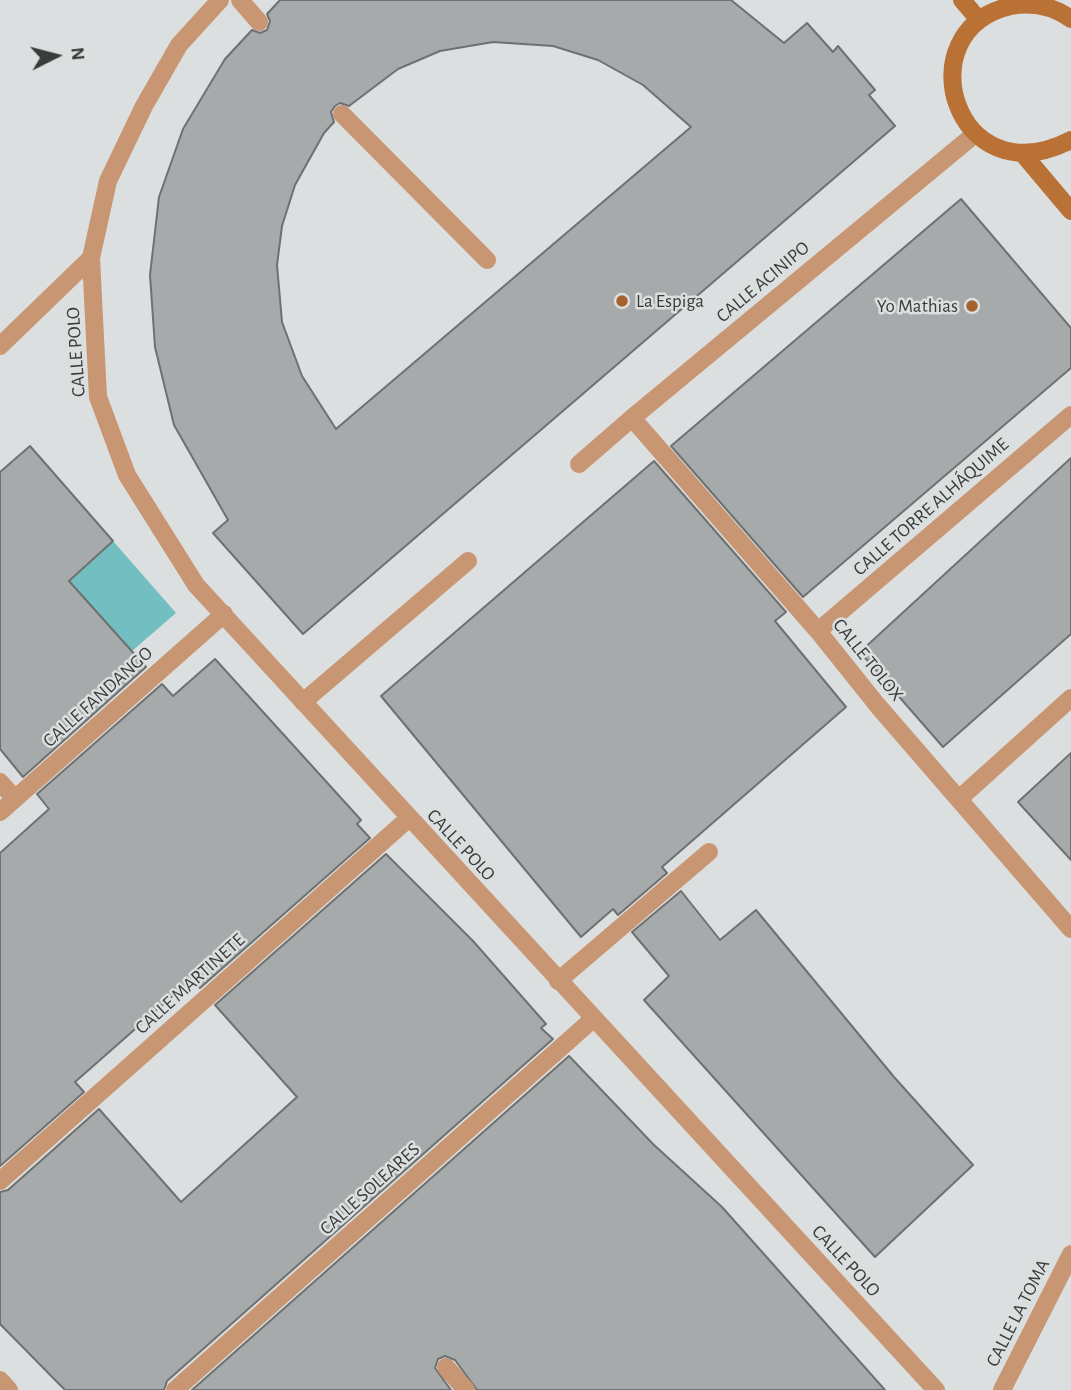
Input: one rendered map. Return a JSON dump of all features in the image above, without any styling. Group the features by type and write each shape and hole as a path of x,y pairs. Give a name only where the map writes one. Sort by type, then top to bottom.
{"main road":[{"path":"962,0 979,20"},
{"path":"1071,19 1058,9 1026,3 995,10 979,20 958,49 951,71 953,95 961,116 975,134 998,149 1023,154 1048,152 1071,140"},
{"path":"1023,154 1071,211"}],"street":[{"name":"CALLE POLO","path":"220,0 179,45 144,106 108,181 91,258 98,397 127,475 189,575 408,818 936,1390"},
{"path":"240,0 259,22"},
{"path":"342,114 487,260"},
{"name":"CALLE ACINIPO","path":"579,464 975,134"},
{"path":"0,346 91,258"},
{"name":"CALLE TORRE ALHÁQUIME","path":"818,631 1071,415"},
{"name":"CALLE TOLOX","path":"632,418 818,631 878,706 1069,922"},
{"path":"303,702 468,561"},
{"name":"CALLE FANDANGO","path":"0,812 224,614"},
{"path":"960,798 1071,698"},
{"path":"0,782 15,799"},
{"name":"CALLE MARTINETE","path":"0,1181 408,818"},
{"path":"558,981 709,852"},
{"name":"CALLE SOLEARES","path":"175,1390 593,1018"},
{"name":"CALLE LA TOMA","path":"1002,1390 1071,1254"},
{"path":"446,1367 466,1390"},
{"path":"0,1380 9,1390"}],"shaded area":[{"path":"113,541 176,613 132,651 69,581"}],"building":[{"path":"280,0 731,0 784,43 807,23 833,52 838,46 875,90 869,95 895,126 303,634 213,533 228,520 174,425 155,347 150,275 159,197 183,129 225,59 252,30 260,33 267,30 270,21 267,14","holes":["493,42 553,46 598,60 643,85 691,127 336,429 302,376 282,322 277,265 282,226 295,185 324,133 334,122 331,112 340,103 349,106 398,69 440,51"]},
{"path":"961,199 1071,328 1071,368 803,597 671,446"},
{"path":"30,446 113,541 69,581 146,667 23,777 0,749 0,472"},
{"path":"1071,458 1071,634 943,747 860,652"},
{"path":"654,461 786,612 775,621 846,707 662,867 667,873 618,915 613,909 581,937 381,696"},
{"path":"215,659 361,820 357,824 370,838 200,988 192,979 75,1082 84,1092 0,1166 0,853 49,809 37,794 162,684 173,696"},
{"path":"1071,753 1071,860 1018,802"},
{"path":"386,854 473,941 546,1024 541,1028 553,1039 167,1381 164,1390 65,1390 0,1324 0,1192 8,1190 99,1109 181,1202 297,1097 215,1005"},
{"path":"681,891 720,940 756,910 894,1077 973,1165 875,1257 644,1000 669,976 632,932"},
{"path":"569,1056 653,1144 722,1207 885,1390 477,1390 455,1360 445,1356 438,1359 435,1368 451,1390 192,1390"}],"place":[{"name":"La Espiga","path":"622,301"},
{"name":"Yo Mathias","path":"972,306"}]}
